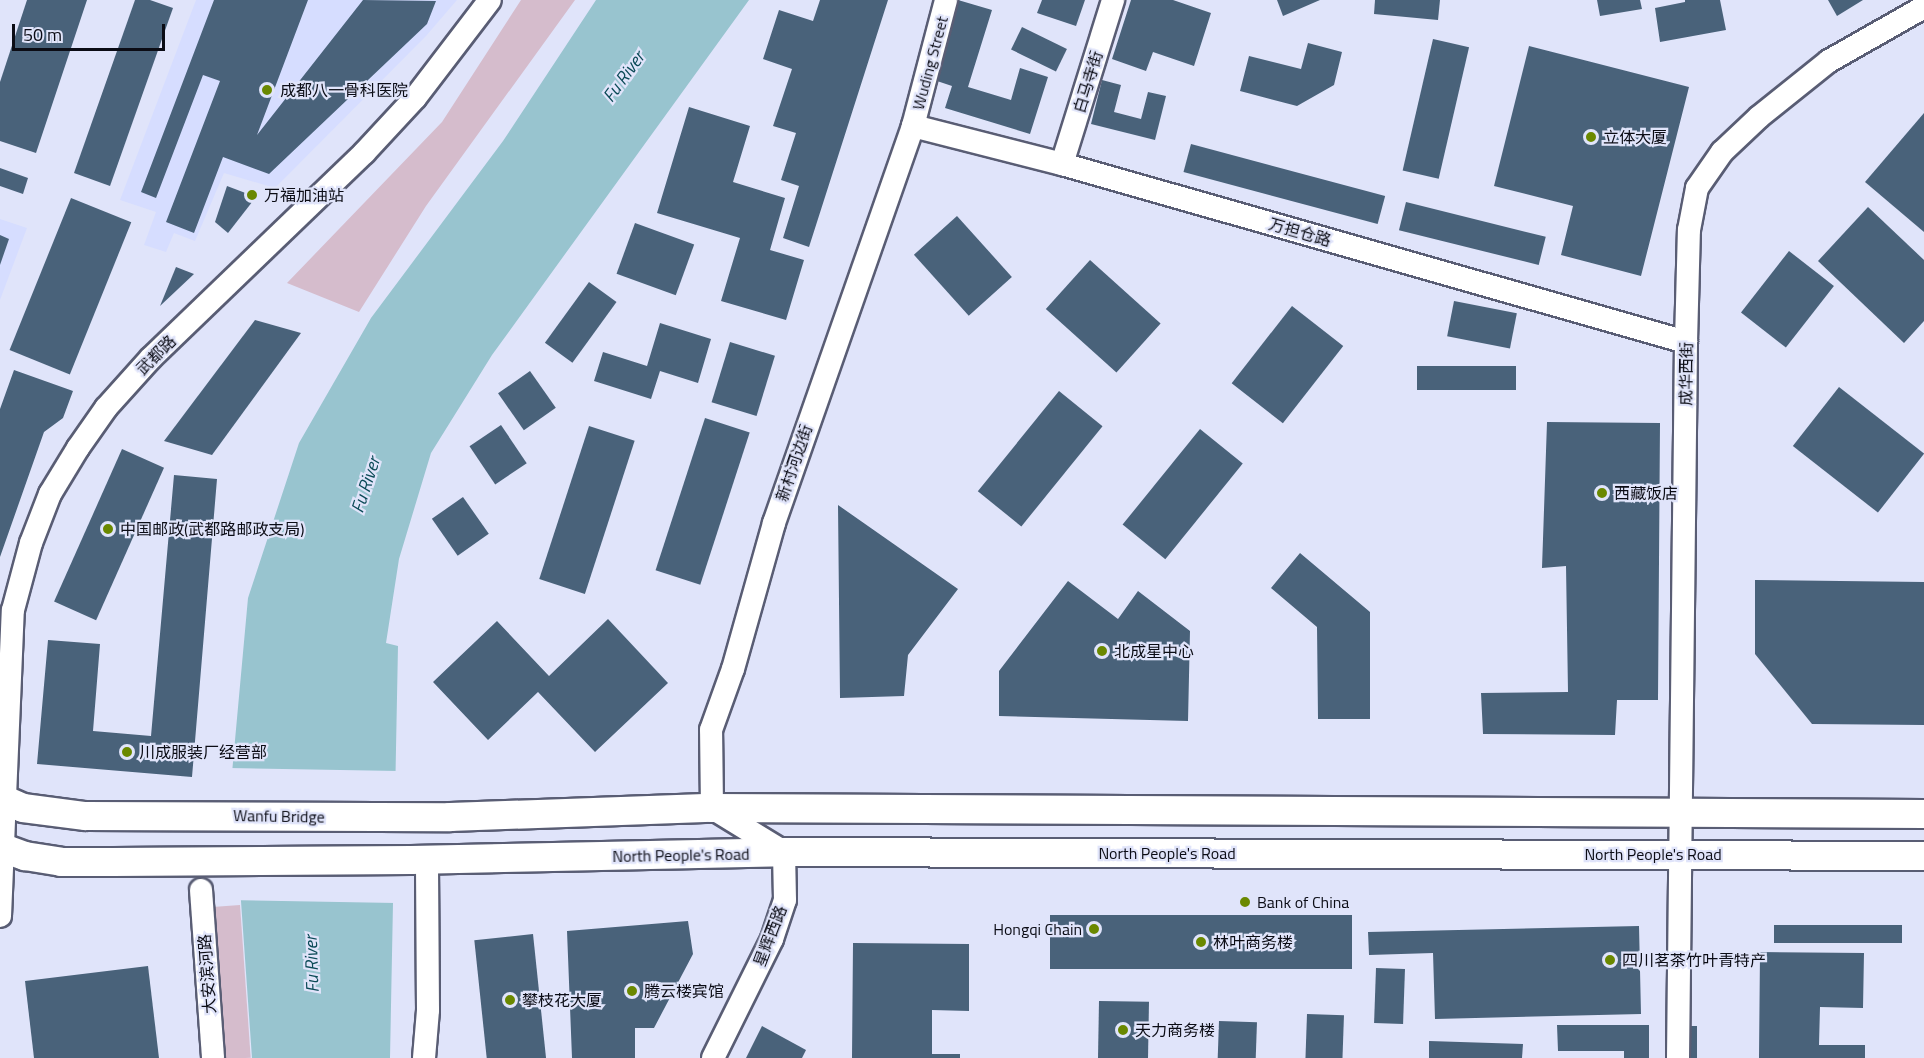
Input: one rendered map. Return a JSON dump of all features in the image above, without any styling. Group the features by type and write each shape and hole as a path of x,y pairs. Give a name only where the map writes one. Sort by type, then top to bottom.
{"main road":[{"name":"Wanfu Bridge","path":"2,799 36,811 85,816 108,814 450,817 712,808"},
{"path":"712,808 1924,814"},
{"path":"2,848 25,856 61,862 419,860"},
{"name":"North People's Road","path":"419,860 784,852 1924,856"}],"street":[{"name":"武都路","path":"0,916 2,799 13,610 31,543 50,494 106,408 151,358 364,153 415,98 490,0"},
{"name":"Wuding Street","path":"913,126 946,0"},
{"name":"白马寺街","path":"1062,164 1113,0"},
{"name":"成华西街","path":"1678,1058 1686,342 1689,230 1697,188 1722,152 1759,117 1829,61 1924,7"},
{"name":"万担仓路","path":"913,126 1062,164 1686,342"},
{"name":"新村河边街","path":"712,808 711,730 733,669 774,523 913,126"},
{"path":"712,808 784,852"},
{"name":"星辉西路","path":"713,1058 772,939 784,900 784,852"},
{"path":"419,860 428,1010 424,1058"},
{"name":"大安滨河路","path":"201,890 213,1058"}],"shaded area":[{"name":"成都八一骨科医院","path":"196,0 457,0 426,36 275,188 224,173 195,241 174,233 166,252 144,245 156,212 120,200"},
{"path":"521,0 575,0 426,206 359,312 287,283 442,122"},
{"path":"0,219 27,228 0,300"},
{"path":"240,905 251,1058 220,1058 209,907"}],"water":[{"name":"Fu River","path":"596,0 749,0 492,355 431,453 399,559 386,643 398,646 390,1058 252,1058 232,773 248,598 299,443 371,318 503,141"}],"pier":[{"path":"229,768 398,771 396,903 227,900"}],"building":[{"path":"27,0 87,0 36,153 0,141 0,82"},
{"path":"135,0 150,0 173,8 110,186 74,173"},
{"name":"成都八一骨科医院","path":"214,0 308,0 257,135 363,0 436,1 427,24 269,174 223,157 194,233 166,222 220,81 203,75 156,198 141,192"},
{"path":"820,0 888,0 809,247 783,238 799,186 781,180 796,133 773,126 792,69 763,59 779,10 813,21"},
{"path":"958,0 992,10 968,87 1011,100 1020,68 1048,77 1030,134 945,108 952,86 934,80"},
{"path":"1042,0 1085,0 1076,26 1037,13"},
{"path":"1131,0 1173,0 1211,13 1194,66 1153,52 1146,71 1112,59"},
{"path":"1277,0 1320,0 1283,16"},
{"path":"1375,0 1440,0 1438,20 1374,14"},
{"path":"1597,0 1640,0 1642,9 1600,16"},
{"path":"1685,0 1720,0 1726,30 1660,42 1655,8 1685,2"},
{"path":"1828,0 1863,0 1837,16"},
{"path":"1022,27 1067,49 1056,71 1011,49"},
{"path":"1433,39 1469,47 1439,179 1403,171"},
{"path":"1308,43 1342,52 1334,85 1297,106 1240,91 1249,56 1301,69"},
{"name":"立体大厦","path":"1529,46 1689,87 1641,276 1561,255 1573,206 1494,186"},
{"path":"1102,80 1121,85 1114,112 1141,119 1148,92 1166,96 1155,140 1091,124"},
{"path":"689,107 750,126 733,182 785,198 770,250 804,260 786,320 721,301 740,238 657,213"},
{"path":"1924,113 1924,232 1865,182"},
{"path":"1191,144 1385,196 1378,224 1183,172"},
{"path":"0,168 28,178 23,194 0,186"},
{"path":"227,186 256,197 228,233 215,222"},
{"path":"71,198 131,222 70,374 10,350"},
{"path":"1406,202 1546,237 1539,265 1399,230"},
{"path":"1868,207 1924,260 1924,321 1904,343 1818,261"},
{"path":"957,216 1012,277 969,316 914,255"},
{"path":"635,223 694,245 676,295 617,274"},
{"path":"0,235 9,239 0,265"},
{"path":"1789,251 1834,286 1786,348 1741,312"},
{"path":"1090,260 1161,324 1116,373 1046,309"},
{"path":"176,267 194,274 160,306"},
{"path":"589,282 617,302 572,363 545,343"},
{"path":"1454,301 1517,313 1510,349 1447,336"},
{"path":"1292,306 1343,346 1283,423 1232,383"},
{"path":"255,320 301,333 212,455 164,441"},
{"path":"660,323 711,339 698,383 660,371 651,399 594,381 603,352 647,366"},
{"path":"730,342 775,356 757,416 712,402"},
{"path":"1417,366 1516,366 1516,390 1417,390"},
{"path":"14,370 73,391 63,418 44,432 0,557 0,409"},
{"path":"530,371 556,408 524,430 498,393"},
{"path":"1839,387 1924,453 1878,513 1793,446"},
{"path":"1059,391 1103,426 1021,526 978,491"},
{"path":"705,418 750,433 700,585 656,570"},
{"name":"西藏饭店","path":"1547,422 1660,423 1658,700 1617,700 1615,735 1483,734 1481,693 1568,692 1566,566 1542,568"},
{"path":"501,425 527,463 495,484 469,446"},
{"path":"589,426 635,441 585,594 539,579"},
{"path":"1200,429 1243,464 1165,559 1123,525"},
{"path":"122,449 164,468 96,620 54,602"},
{"path":"174,475 217,479 192,777 37,764 48,640 100,644 93,731 151,736"},
{"path":"463,497 489,534 458,556 432,519"},
{"path":"838,505 958,589 908,655 904,696 840,698"},
{"path":"1300,553 1370,612 1370,719 1318,719 1317,627 1271,588"},
{"path":"1755,580 1924,582 1924,725 1812,724 1755,654"},
{"name":"北成星中心","path":"1068,581 1118,619 1138,591 1190,631 1188,721 999,716 999,671"},
{"path":"608,619 668,683 595,752 538,692 488,740 433,682 497,621 549,676"},
{"name":"林叶商务楼","path":"1050,915 1352,915 1352,969 1050,969"},
{"name":"腾云楼宾馆","path":"688,921 693,954 654,1028 635,1028 635,1058 572,1058 567,931"},
{"path":"1774,925 1902,925 1902,943 1774,943"},
{"path":"1639,926 1641,1014 1435,1019 1433,953 1369,955 1368,932"},
{"name":"攀枝花大厦","path":"533,934 546,1058 487,1058 474,940"},
{"path":"853,943 969,944 969,1011 932,1010 932,1054 960,1054 960,1058 852,1058"},
{"path":"1760,952 1864,953 1863,1008 1820,1007 1819,1045 1865,1045 1865,1058 1759,1058"},
{"path":"148,966 159,1058 34,1058 25,981"},
{"path":"1376,968 1405,969 1403,1024 1374,1023"},
{"name":"天力商务楼","path":"1099,1001 1149,1002 1148,1058 1098,1058"},
{"path":"1307,1014 1344,1015 1342,1058 1305,1058"},
{"path":"1219,1021 1257,1022 1256,1058 1218,1058"},
{"path":"1557,1025 1649,1025 1649,1058 1624,1058 1624,1051 1558,1051"},
{"path":"762,1026 806,1050 802,1058 746,1058"},
{"path":"1684,1026 1697,1026 1697,1058 1684,1058"},
{"path":"1429,1041 1523,1044 1522,1058 1429,1058"}],"place":[{"name":"成都八一骨科医院","path":"267,90"},
{"name":"立体大厦","path":"1591,137"},
{"name":"万福加油站","path":"252,195"},
{"name":"西藏饭店","path":"1602,493"},
{"name":"中国邮政(武都路邮政支局)","path":"108,529"},
{"name":"北成星中心","path":"1102,651"},
{"name":"川成服装厂经营部","path":"127,752"},
{"name":"Bank of China","path":"1245,902"},
{"name":"Hongqi Chain","path":"1094,929"},
{"name":"林叶商务楼","path":"1201,942"},
{"name":"四川茗茶竹叶青特产","path":"1610,960"},
{"name":"腾云楼宾馆","path":"632,991"},
{"name":"攀枝花大厦","path":"510,1000"},
{"name":"天力商务楼","path":"1123,1030"}]}
